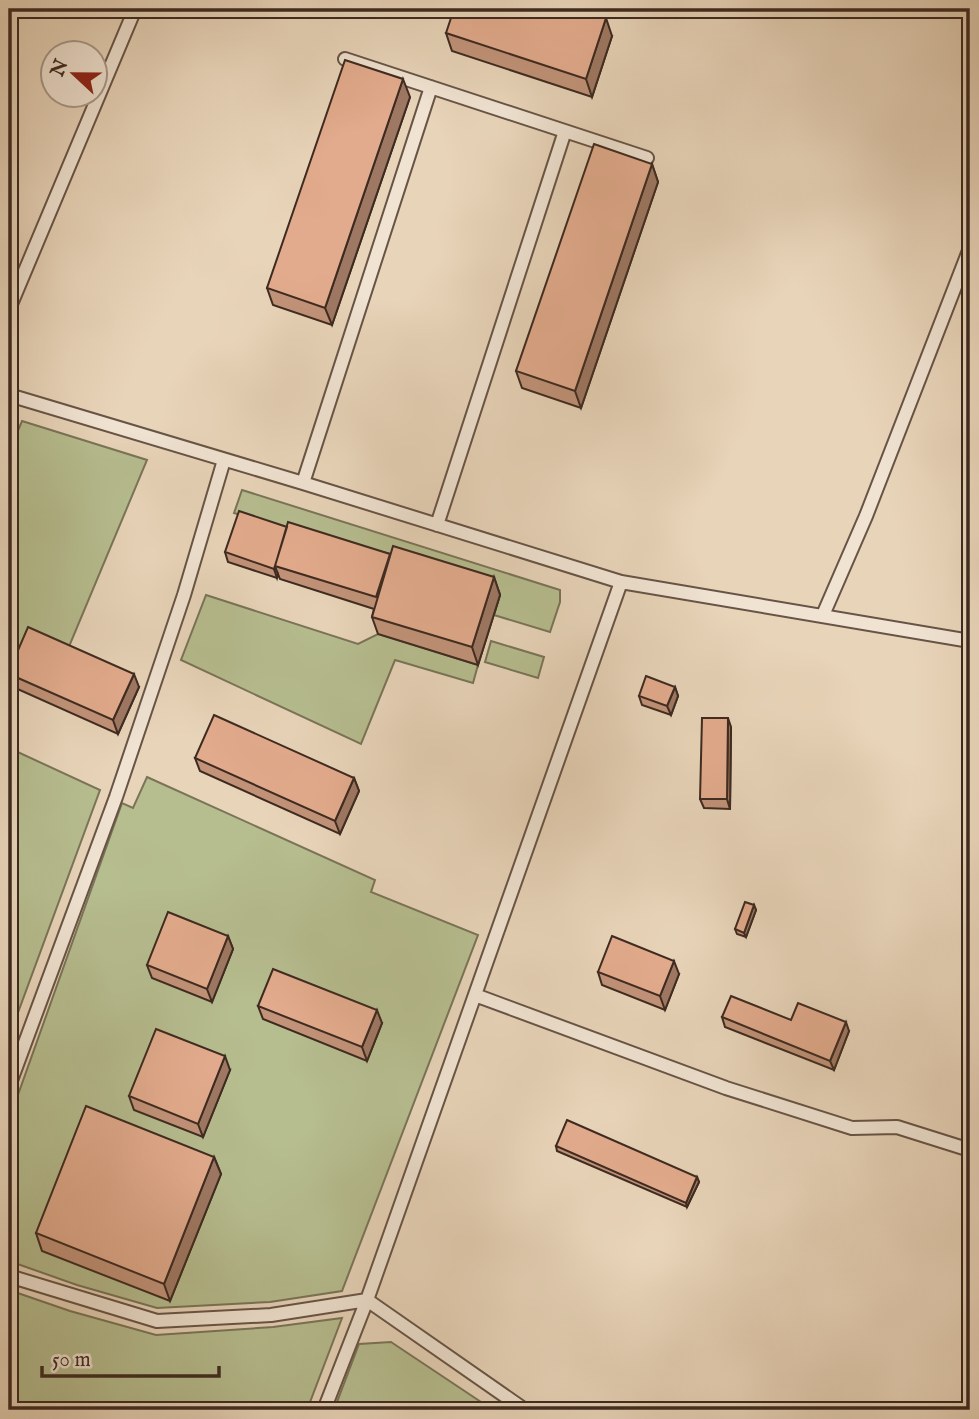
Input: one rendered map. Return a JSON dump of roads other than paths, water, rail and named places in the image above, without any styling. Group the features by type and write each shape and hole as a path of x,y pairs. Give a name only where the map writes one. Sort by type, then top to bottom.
{"lane":[{"path":"9,309 135,9"},
{"path":"345,59 647,158"},
{"path":"303,483 431,87"},
{"path":"437,525 565,131"},
{"path":"823,615 866,516 970,248"},
{"path":"9,395 621,582 970,641"},
{"path":"9,1086 116,797 184,595 224,460"},
{"path":"324,1410 367,1300 621,582"},
{"path":"475,995 726,1088 852,1128 897,1127 970,1150"},
{"path":"9,1276 157,1321 271,1315 367,1300 525,1410"}]}
